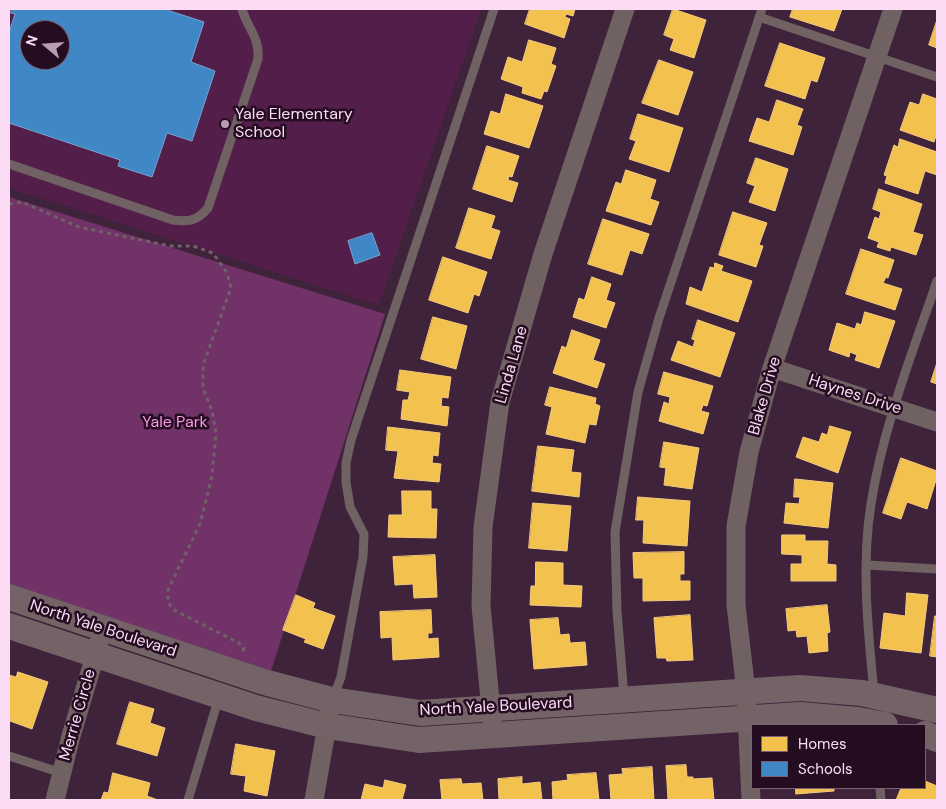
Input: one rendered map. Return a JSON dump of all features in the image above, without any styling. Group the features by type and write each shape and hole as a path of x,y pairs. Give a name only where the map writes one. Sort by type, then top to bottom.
{"street":[{"name":"Linda Lane","path":"493,735 481,606 483,528 500,402 544,254 625,9"},
{"name":"Blake Drive","path":"751,800 746,692 736,605 736,526 749,452 772,368 893,9"},
{"name":"Haynes Drive","path":"772,368 937,422"},
{"name":"North Yale Boulevard","path":"9,598 264,682 332,700 420,713 800,688 874,696 937,710"},
{"name":"North Yale Boulevard","path":"9,626 219,696 327,726 419,740 800,715 878,724"},
{"name":"Merrie Circle","path":"56,800 71,736 103,629"},
{"path":"314,800 332,700"}],"lane":[{"path":"9,164 173,220 187,222 200,218 208,208 258,59 259,47 244,18 242,9"},
{"path":"332,700 342,677 363,557 364,534 350,507 346,463 351,440 494,9"},
{"path":"624,700 617,611 614,532 638,392 660,318 760,13 937,77"},
{"path":"874,696 867,611 867,565 871,504 894,408 937,281"},
{"path":"867,565 937,569"},
{"path":"188,800 219,696"},
{"path":"9,756 62,773"}],"path":[{"path":"9,204 22,202 79,227 170,246 193,246 213,254 227,273 230,288 203,365 203,388 212,410 216,433 212,476 200,524 168,590 168,601 172,609 239,643 244,648 243,652"}],"shaded area":[{"name":"Yale Elementary School","path":"9,9 481,9 379,305 9,188"}],"green space":[{"name":"Yale Park","path":"9,197 385,314 271,671 9,584"}],"building: Homes":[{"path":"530,9 575,9 573,16 566,14 565,17 570,19 564,38 525,24"},
{"path":"673,9 706,20 694,58 670,50 674,39 664,35"},
{"path":"793,9 842,9 834,31 790,17"},
{"path":"937,20 937,48 929,45"},
{"path":"529,40 556,48 551,64 556,66 547,92 544,91 541,99 522,93 523,87 501,79 508,57 522,62"},
{"path":"780,43 825,58 817,82 811,80 805,99 765,86"},
{"path":"659,60 693,72 678,115 642,103"},
{"path":"506,94 543,106 529,148 484,134 491,111 500,114"},
{"path":"923,94 937,99 937,133 934,142 900,130 910,102 919,105"},
{"path":"777,100 803,109 797,125 802,127 793,155 749,141 757,118 769,122"},
{"path":"638,114 683,128 669,172 629,159 636,141 630,139"},
{"path":"900,139 937,152 937,175 925,171 918,194 885,183 887,176 884,175 894,145 898,147"},
{"path":"487,146 519,156 512,177 509,176 508,180 518,183 512,202 473,189"},
{"path":"756,158 788,169 775,211 749,202 755,186 747,183"},
{"path":"626,170 656,180 650,199 659,202 651,225 606,211 616,182 621,184"},
{"path":"879,189 922,204 913,232 923,235 916,255 891,247 890,251 877,247 879,242 868,238 875,217 879,219 881,212 873,209"},
{"path":"469,208 495,216 491,228 500,231 491,259 456,248"},
{"path":"733,212 767,223 759,245 763,246 756,267 719,255"},
{"path":"603,219 649,234 642,254 630,250 622,275 588,264"},
{"path":"861,249 894,260 888,278 886,277 883,283 902,289 895,310 846,294"},
{"path":"443,257 487,272 479,296 474,294 468,313 429,300"},
{"path":"715,263 723,266 721,271 752,281 738,322 686,304 690,287 702,292 710,267 714,268"},
{"path":"592,277 611,284 606,300 615,303 606,328 573,317 579,298 584,300"},
{"path":"865,312 895,321 879,368 855,360 857,355 850,352 849,357 829,350 837,323 855,329 857,323 861,325"},
{"path":"433,317 467,326 456,369 421,359"},
{"path":"698,320 735,333 720,377 671,360 678,341 693,347 695,340 692,339"},
{"path":"572,330 600,340 593,360 605,364 597,388 553,373 562,346 566,348"},
{"path":"937,363 937,384 931,382"},
{"path":"400,370 451,377 448,398 442,397 441,406 449,407 447,426 401,419 403,400 408,400 410,392 397,390"},
{"path":"664,372 713,386 707,406 703,405 701,411 709,413 703,434 659,421 664,402 669,404 670,397 658,394"},
{"path":"550,387 596,398 595,404 600,406 596,425 589,424 585,443 546,434 552,407 545,405"},
{"path":"830,426 851,432 838,473 796,457 803,437 819,442 822,433 827,435"},
{"path":"388,427 440,433 438,456 433,455 432,463 441,464 439,482 394,478 398,451 386,450"},
{"path":"664,442 699,448 692,489 664,485 666,468 660,467"},
{"path":"538,446 574,450 571,472 581,473 579,497 532,491"},
{"path":"901,458 937,471 937,477 927,509 907,502 901,519 883,513"},
{"path":"795,479 833,483 828,528 784,523 786,503 799,504 800,497 794,497"},
{"path":"402,491 431,491 431,509 437,509 436,538 388,537 389,515 402,515"},
{"path":"638,497 690,501 687,546 643,543 644,520 636,520"},
{"path":"533,503 571,506 567,551 529,548"},
{"path":"782,535 805,535 805,541 828,541 827,564 836,565 836,581 791,581 791,564 802,564 802,555 782,554"},
{"path":"684,552 684,574 680,574 680,581 690,581 690,600 643,601 643,578 634,578 633,553"},
{"path":"435,555 437,597 414,598 413,584 395,585 393,557"},
{"path":"536,562 563,563 563,585 582,586 581,607 530,605 531,586 535,586"},
{"path":"907,593 928,595 921,653 880,648 884,613 905,616"},
{"path":"296,595 315,603 313,608 335,616 323,649 304,642 306,639 283,630"},
{"path":"827,605 830,632 827,633 828,651 809,653 807,636 797,637 796,630 788,631 786,609"},
{"path":"431,610 432,633 428,633 428,639 438,638 439,657 393,660 392,637 381,638 380,612"},
{"path":"690,615 693,660 667,661 666,658 657,658 654,618"},
{"path":"935,616 937,616 937,657 930,656"},
{"path":"558,618 560,635 569,634 570,643 585,642 587,665 534,669 530,620"},
{"path":"18,672 48,682 32,729 10,721 11,718 9,717 9,675 16,677"},
{"path":"130,702 154,709 150,723 165,728 157,756 117,744"},
{"path":"236,744 275,751 267,796 244,791 246,776 231,774"},
{"path":"686,765 687,777 693,777 693,779 712,778 714,800 668,800 666,766"},
{"path":"652,767 654,800 611,800 609,775 623,774 622,769"},
{"path":"113,773 150,783 147,796 158,800 101,800 104,792 108,793"},
{"path":"596,773 599,800 553,800 552,782 568,780 567,775"},
{"path":"522,777 522,784 540,782 542,800 499,800 498,779"},
{"path":"461,779 462,784 481,783 483,800 442,800 440,780"},
{"path":"385,780 406,785 402,800 361,800 365,784 383,788"},
{"path":"926,781 937,786 937,800 896,800 901,789 926,789"},
{"path":"796,789 834,789 834,791 796,794"}],"building: Schools":[{"path":"12,9 170,9 170,11 204,22 191,62 215,71 192,141 167,133 152,177 118,166 120,160 9,123 9,32 15,14 11,13"},
{"path":"372,233 380,255 355,264 348,241"}],"place":[{"name":"Yale Elementary School","path":"225,124"}]}
